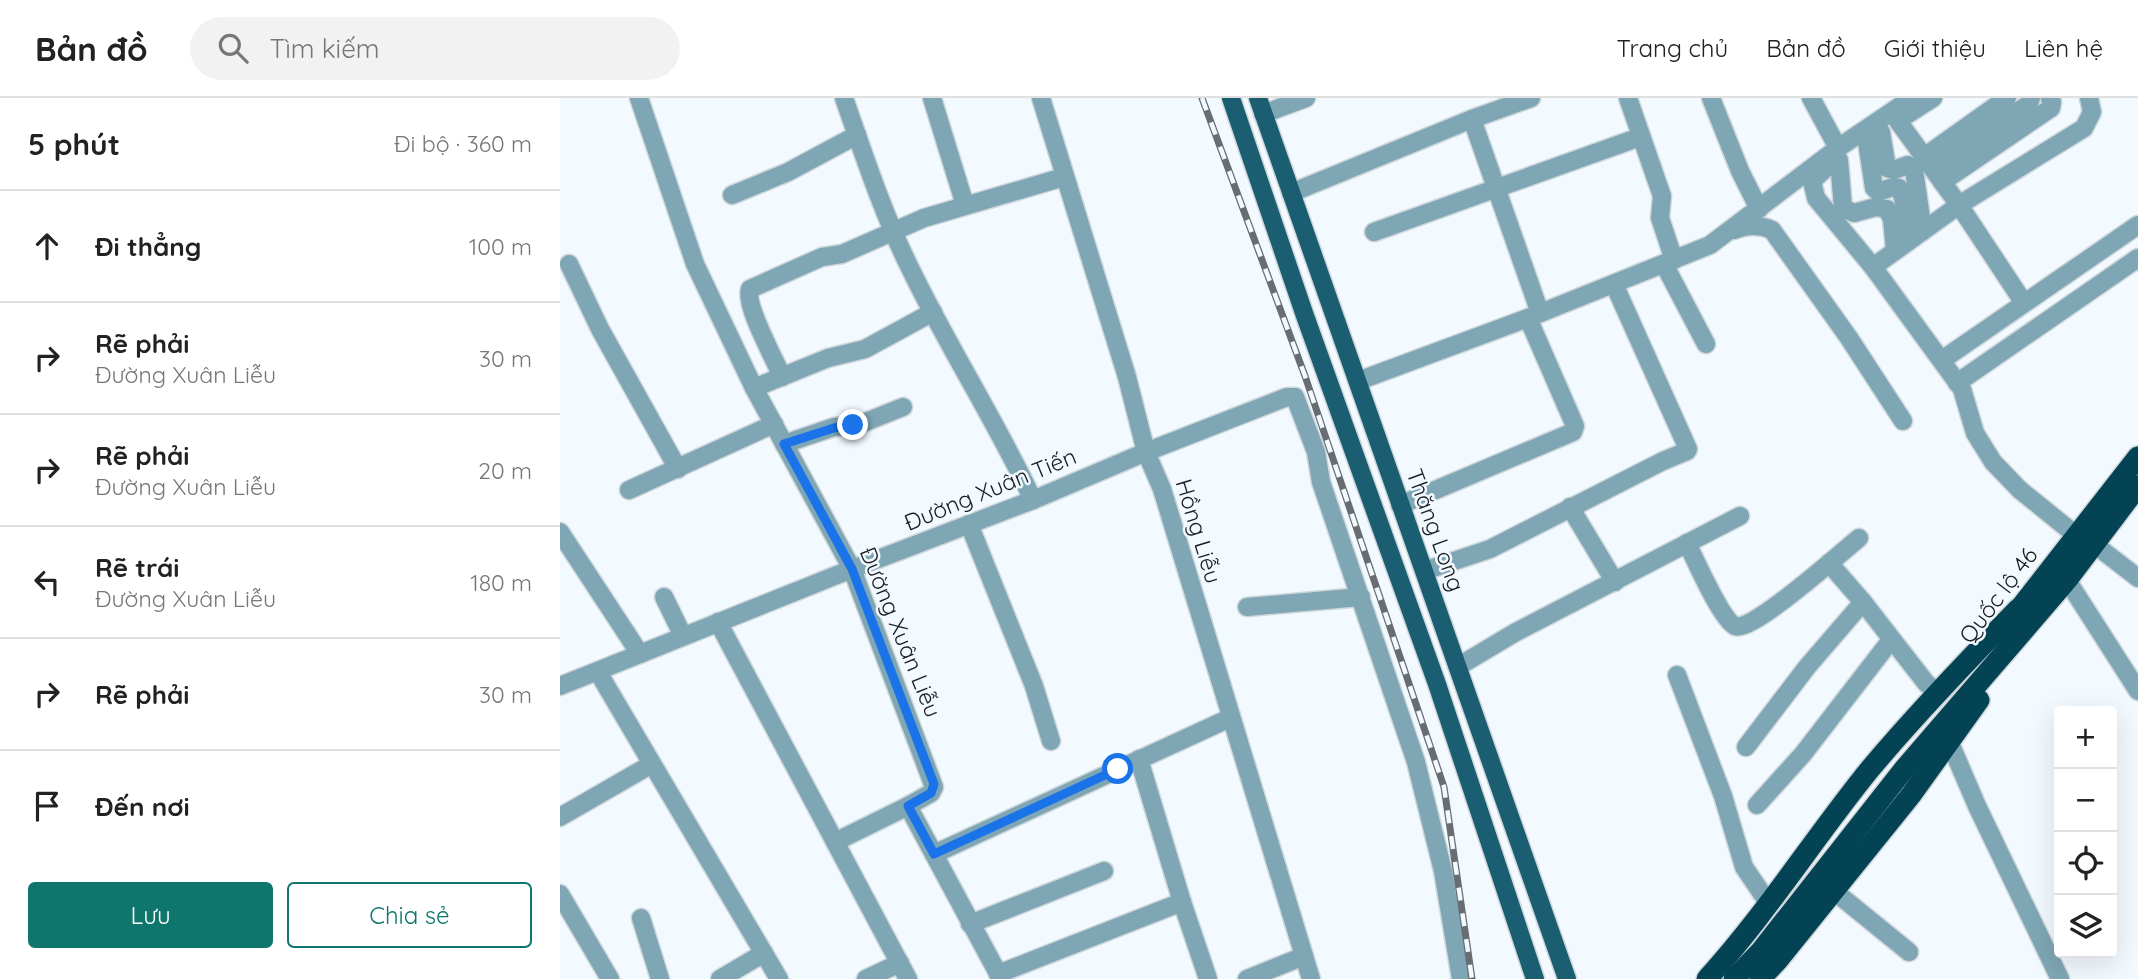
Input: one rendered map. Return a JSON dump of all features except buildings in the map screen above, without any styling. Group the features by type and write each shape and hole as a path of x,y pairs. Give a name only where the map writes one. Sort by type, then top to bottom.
{"highway":[{"name":"Quốc lộ 46","path":"1905,768 2067,580 2085,540 2138,457"},
{"name":"Quốc lộ 46","path":"1825,886 2018,609 2138,486"},
{"path":"1707,979 1744,938 1869,771 1937,692 2018,609"},
{"path":"1734,979 1825,886 1950,743 2024,631"},
{"path":"1760,979 1825,886"}],"main road":[{"path":"1231,98 1437,684 1535,979"},
{"name":"Thăng Long","path":"1261,106 1567,979"},
{"path":"1376,515 1400,505"}],"street":[{"name":"Đường Xuân Liễu","path":"639,98 695,264 754,388 852,569 934,784 931,793 908,806"},
{"path":"844,98 892,230 1033,500"},
{"path":"932,98 965,205"},
{"name":"Hồng Liễu","path":"1041,98 1126,377 1146,452 1162,489 1311,979"},
{"path":"1261,106 1306,98"},
{"path":"1292,193 1472,119 1531,98"},
{"path":"1628,98 1662,196 1660,218 1669,262 1706,344"},
{"path":"1711,98 1740,171 1759,209"},
{"path":"1811,98 1839,154 1843,208 1850,213 1876,206 1887,209 1909,241"},
{"path":"1358,381 1534,316 1710,246 1912,98"},
{"path":"1933,98 1874,137 1839,154 1814,178 1812,188 1816,198 1873,267 1962,389 1975,433 1993,462 2020,490 2138,578"},
{"path":"1933,169 2007,98"},
{"path":"1933,169 2029,104 2031,98"},
{"path":"1933,169 2050,108 2050,98"},
{"path":"1873,267 1959,205 2084,128 2092,113 2089,98"},
{"path":"1400,505 1573,432 1575,426 1534,316 1496,187 1472,119"},
{"path":"1898,121 1959,205 2024,303"},
{"path":"732,195 788,172 857,135"},
{"path":"1374,232 1640,137"},
{"path":"1874,137 1874,188 1878,192 1893,187 1899,188 1903,197 1909,241"},
{"path":"1874,137 1887,168 1894,170 1908,165 1914,170 1909,241"},
{"path":"782,377 753,312 748,298 750,289 821,257 842,254 892,230 965,205 1064,177"},
{"path":"1942,360 2138,225"},
{"path":"1727,233 1745,226 1763,226 1772,230 1849,338 1903,421"},
{"path":"1957,383 2138,258"},
{"path":"569,264 600,329 678,469"},
{"path":"1424,571 1490,549 1663,460 1687,451 1614,284"},
{"path":"754,388 828,359 865,349 933,312"},
{"name":"Đường Xuân Tiến","path":"560,686 1033,500 1146,452 1293,397 1298,402 1316,452 1321,482 1361,597"},
{"path":"784,444 834,428 858,425 903,407"},
{"path":"629,490 774,424"},
{"path":"1570,507 1615,582"},
{"path":"1459,666 1516,632 1740,516"},
{"path":"969,524 1034,686 1051,741"},
{"path":"560,532 640,653"},
{"path":"1687,543 1716,600 1732,625 1741,628 1748,626 1778,604 1859,538"},
{"path":"1829,563 1926,683 1937,692"},
{"path":"2067,580 2138,691"},
{"path":"664,597 683,636"},
{"path":"1247,607 1361,597 1406,730 1429,814 1450,905 1461,979"},
{"path":"1746,747 1807,667 1863,602"},
{"path":"718,622 904,971 866,979"},
{"path":"1757,806 1803,754 1891,640"},
{"path":"598,672 779,979"},
{"path":"1677,675 1723,796 1744,867 1769,904"},
{"path":"934,854 1230,718"},
{"path":"1950,743 1977,806 2060,979"},
{"path":"1139,759 1208,979"},
{"path":"560,817 652,764"},
{"path":"835,842 908,806 1000,977 1182,902"},
{"path":"970,924 1104,871"},
{"path":"1825,886 1909,952"},
{"path":"560,894 610,979"},
{"path":"641,918 660,979"},
{"path":"720,979 764,953"},
{"path":"1247,979 1304,956"}],"railway":[{"path":"1202,98 1305,376 1444,787 1472,979"}],"route":[{"path":"853,425 841,426 784,444 852,569 915,732 934,784 931,793 908,806 934,854 1118,769"}]}
